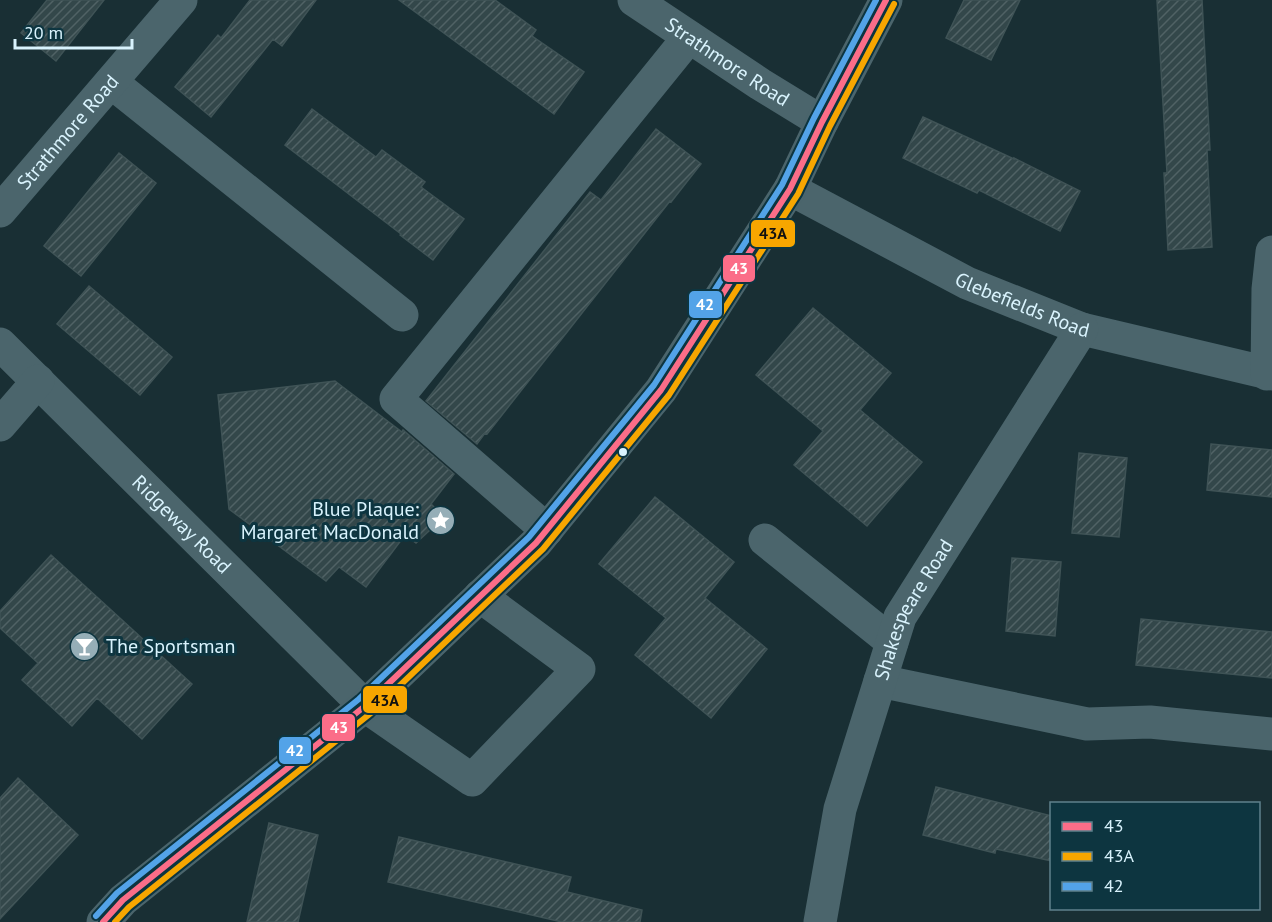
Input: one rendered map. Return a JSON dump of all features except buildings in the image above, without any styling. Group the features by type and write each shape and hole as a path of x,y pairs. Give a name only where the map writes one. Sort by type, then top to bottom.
{"street":[{"name":"Strathmore Road","path":"0,212 181,0"},
{"name":"Strathmore Road","path":"634,0 760,84 822,122"},
{"path":"103,922 123,900 365,706 536,543 661,390 790,189 822,122 886,0"},
{"path":"547,530 396,399 689,37"},
{"path":"111,82 402,315"},
{"name":"Glebefields Road","path":"790,189 967,283 1082,329 1270,374"},
{"path":"1270,374 1268,289 1272,252"},
{"name":"Shakespeare Road","path":"820,922 840,809 900,617 1082,329"},
{"name":"Ridgeway Road","path":"0,344 365,706 472,780 579,669 480,596"},
{"path":"0,425 38,381"},
{"path":"765,540 892,642"},
{"path":"880,681 1087,724 1150,722 1272,734"}],"transit line":[{"name":"42","path":"96,916 117,893 359,699 529,537 654,385 782,185 814,118 876,0"},
{"name":"43","path":"103,922 123,900 365,706 536,543 661,390 790,189 822,122 886,0"},
{"name":"43A","path":"115,922 129,907 371,713 543,549 669,395 798,194 830,126 894,4"}],"place":[{"name":"Blue Plaque: Margaret MacDonald","path":"440,521"},
{"name":"The Sportsman","path":"85,646"}]}
